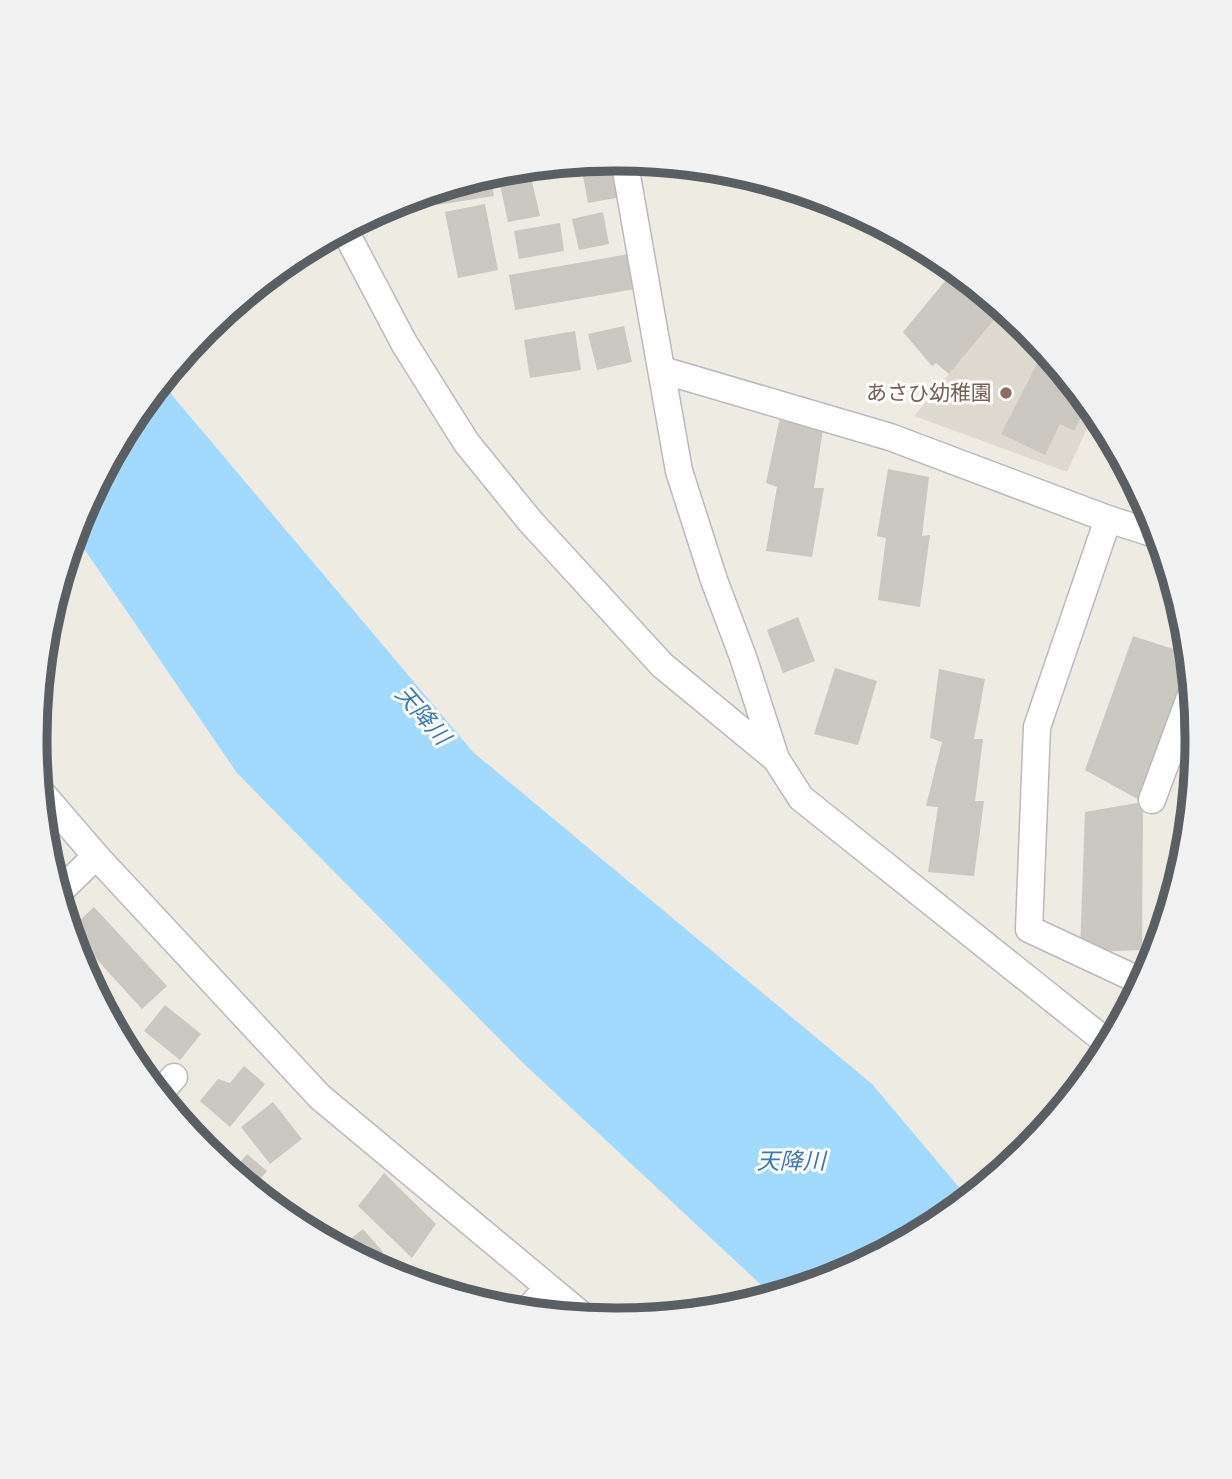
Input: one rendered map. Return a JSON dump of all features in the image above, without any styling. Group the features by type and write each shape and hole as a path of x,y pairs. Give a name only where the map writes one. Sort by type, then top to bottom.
{"street":[{"path":"626,171 679,471 776,759 801,797 1100,1037"},
{"path":"349,238 404,343 459,430 522,511 662,665 776,759"},
{"path":"662,370 890,437 1144,531"},
{"path":"1108,519 1037,727 1029,929 1132,977"},
{"path":"1152,800 1184,713"},
{"path":"51,804 96,856 320,1097 571,1306"},
{"path":"66,885 96,856"},
{"path":"535,1302 548,1287"}],"shaded area":[{"name":"あさひ幼稚園","path":"996,317 1044,364 1089,424 1067,472 914,416"}],"water":[{"name":"天降川","path":"168,390 473,752 872,1084 962,1191 868,1250 834,1265 765,1288 522,1062 237,773 82,545 123,455"}],"building":[{"path":"616,171 621,197 588,203 582,172"},
{"path":"531,178 540,216 508,222 500,183"},
{"path":"492,185 494,196 437,205 436,200"},
{"path":"485,204 498,270 458,278 445,212"},
{"path":"603,212 609,244 579,250 572,219"},
{"path":"560,223 564,251 519,259 514,231"},
{"path":"629,254 635,289 515,310 509,275"},
{"path":"948,278 996,317 949,374 936,363 932,366 903,332"},
{"path":"624,326 632,362 597,370 588,334"},
{"path":"575,331 581,370 530,378 524,340"},
{"path":"1039,359 1082,414 1074,431 1060,424 1045,455 1001,434"},
{"path":"780,417 823,429 814,488 824,488 812,557 766,551 777,487 766,483"},
{"path":"888,469 929,477 922,536 930,535 920,607 878,600 886,538 877,536"},
{"path":"798,617 815,661 783,673 767,630"},
{"path":"1133,636 1178,650 1182,681 1143,802 1085,770"},
{"path":"835,668 877,681 858,745 814,734"},
{"path":"939,669 985,679 974,739 983,739 975,801 984,801 974,876 928,872 938,807 926,806 942,742 930,738"},
{"path":"1143,802 1142,950 1080,952 1085,812"},
{"path":"94,907 167,986 142,1009 88,950 77,923"},
{"path":"165,1005 201,1034 180,1060 144,1031"},
{"path":"244,1066 265,1084 230,1127 200,1101 218,1079 230,1083"},
{"path":"273,1102 302,1139 270,1164 241,1127"},
{"path":"247,1154 267,1171 258,1181 238,1164"},
{"path":"384,1173 436,1224 412,1258 358,1206"},
{"path":"363,1229 383,1252 378,1256 348,1241"}],"place":[{"name":"あさひ幼稚園","path":"1006,393"}]}
